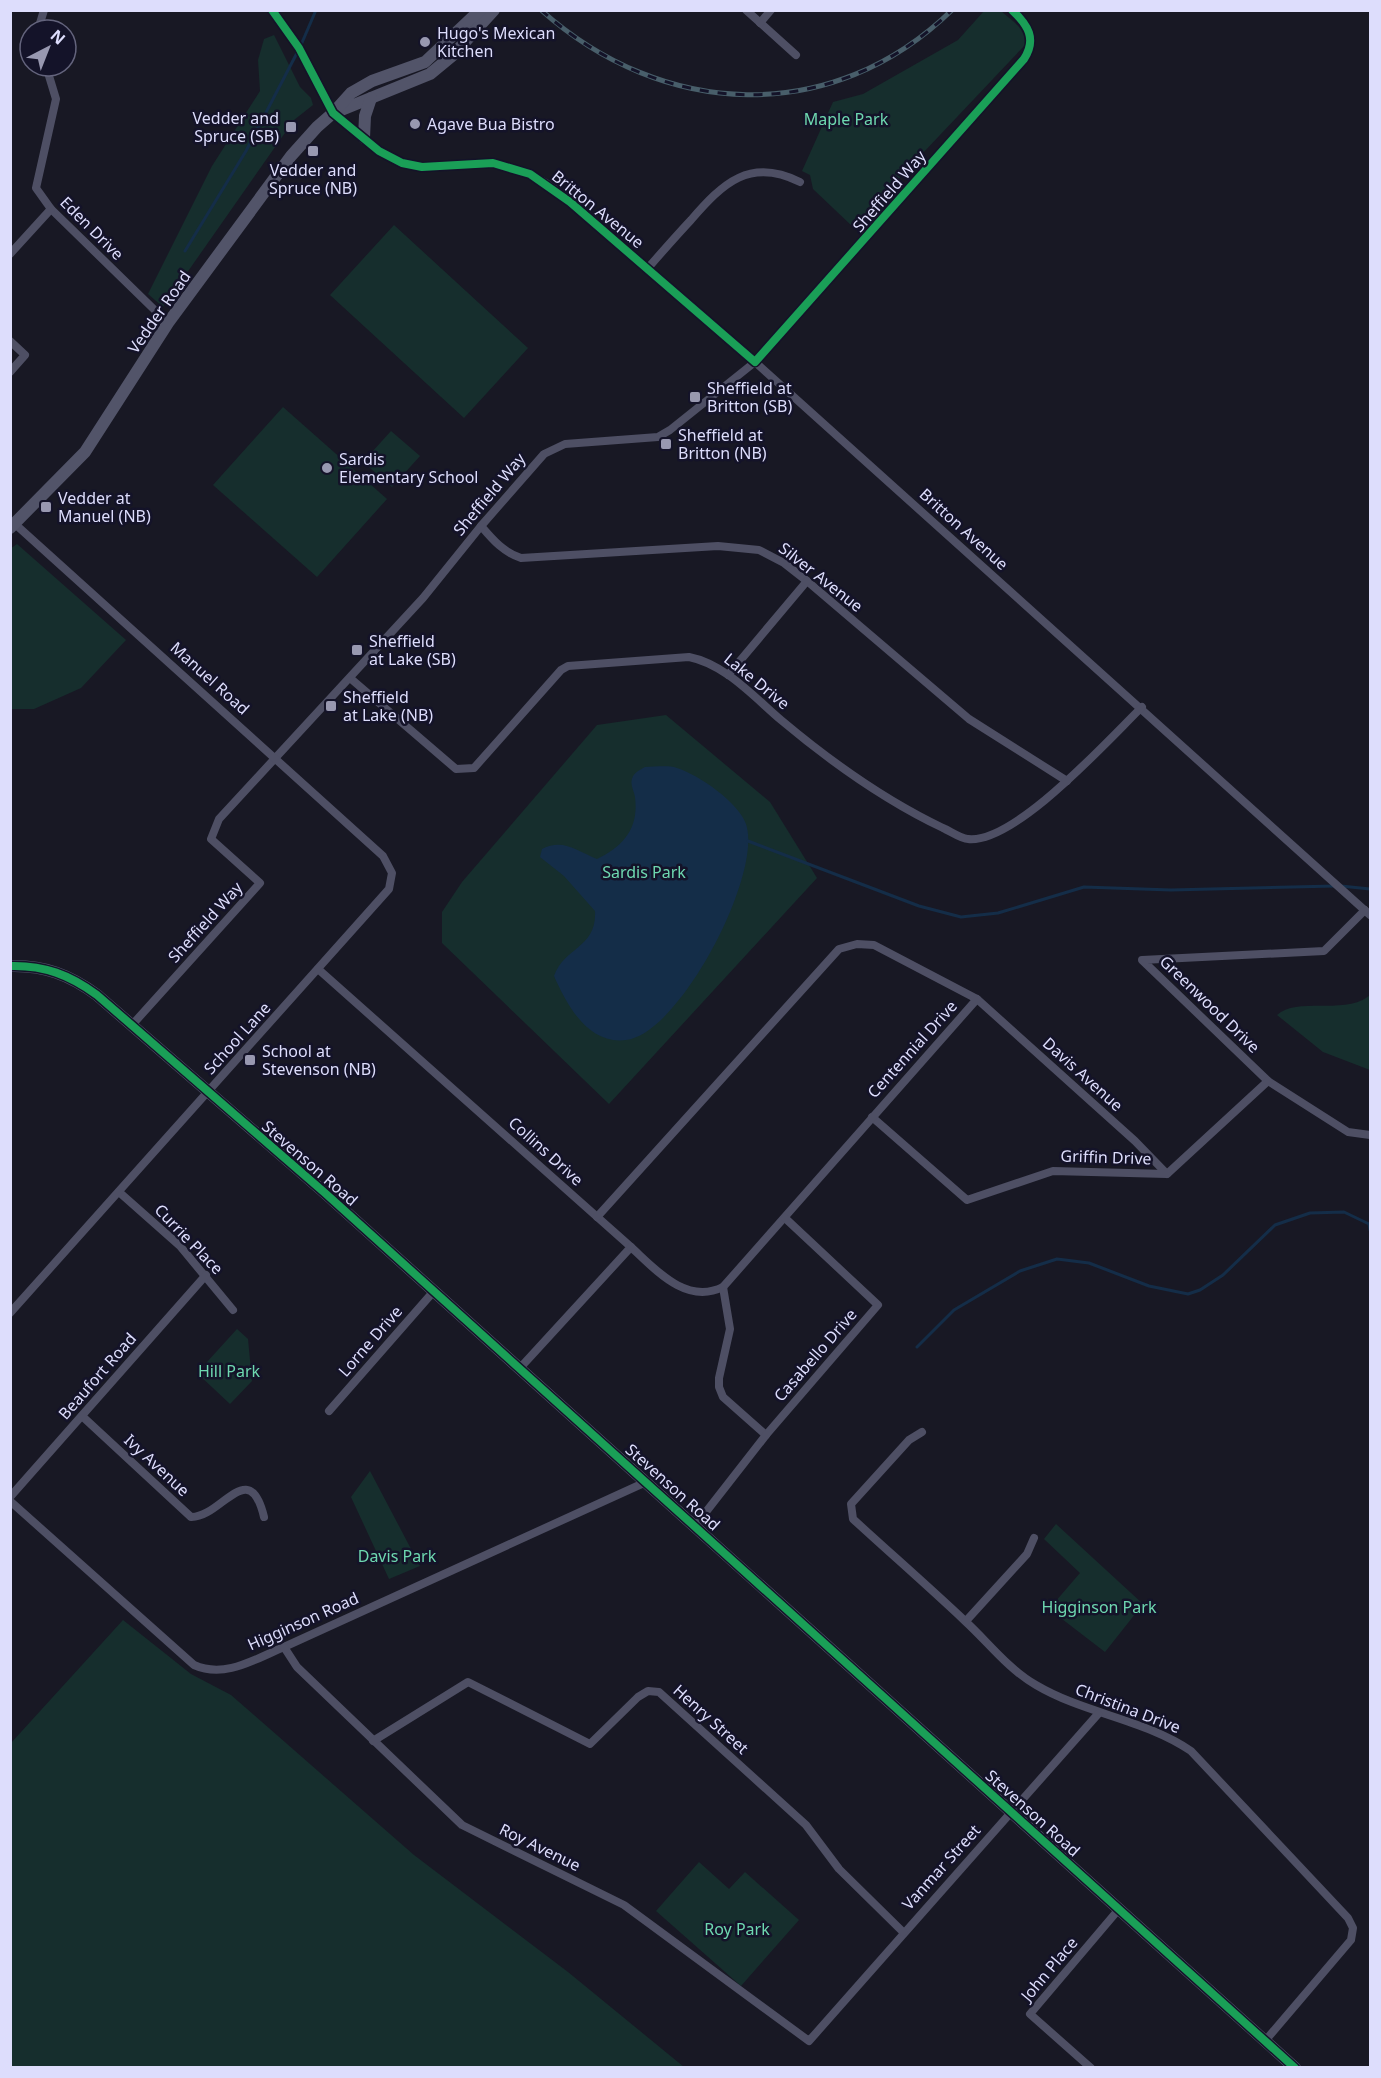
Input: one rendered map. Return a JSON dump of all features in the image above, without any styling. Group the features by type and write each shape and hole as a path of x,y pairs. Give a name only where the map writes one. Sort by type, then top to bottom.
{"street":[{"path":"272,10 299,48 333,113"},
{"name":"Vedder Road","path":"13,526 85,452 168,323 291,156 317,127 351,93 372,81 425,62 480,10"},
{"name":"Vedder Road","path":"333,113 430,74 453,55 494,10"},
{"path":"746,10 796,55"},
{"path":"760,23 771,10"},
{"name":"Sheffield Way","path":"132,1026 260,883 211,839 219,819 434,586 481,525 544,454 565,444 658,437 670,430 755,362 1024,59 1030,46 1030,33 1027,25 1012,10"},
{"name":"Eden Drive","path":"50,78 56,99 36,188 51,209 168,323"},
{"path":"364,138 366,116 371,98"},
{"name":"Britton Avenue","path":"333,113 379,151 402,163 441,167 493,163 530,174 551,186 755,362 1142,707 1368,913"},
{"path":"648,268 714,194 730,182 758,171 786,175 800,182"},
{"path":"10,254 51,209"},
{"path":"10,341 25,355 10,372"},
{"name":"Silver Avenue","path":"481,525 500,547 510,555 521,558 718,546 759,550 783,563 807,581 969,719 1067,781"},
{"name":"Manuel Road","path":"13,526 276,758 383,856"},
{"path":"728,675 807,581"},
{"name":"Lake Drive","path":"350,678 456,769 464,770 474,768 568,666 689,657 712,664 728,675 846,773 925,819 968,840 1005,831 1067,781 1142,707"},
{"name":"School Lane","path":"10,1313 389,889 392,873 383,856"},
{"name":"Greenwood Drive","path":"1368,913 1324,951 1142,960 1268,1081 1348,1132 1371,1135"},
{"name":"Centennial Drive","path":"597,1217 839,949 857,944 874,945 977,999 723,1287"},
{"name":"Stevenson Road","path":"10,966 39,967 71,978 97,995 520,1368 1295,2067"},
{"name":"Collins Drive","path":"318,969 631,1247"},
{"name":"Davis Avenue","path":"977,999 1135,1141 1167,1174"},
{"name":"Griffin Drive","path":"872,1117 967,1200 1053,1171 1167,1174 1268,1081"},
{"name":"Currie Place","path":"119,1192 180,1246 233,1310"},
{"name":"Casabello Drive","path":"696,1526 766,1435 878,1305 785,1218"},
{"path":"520,1368 631,1247 668,1281 689,1291 713,1292 723,1287 730,1329 719,1387 723,1397 766,1435"},
{"name":"Beaufort Road","path":"10,1499 206,1275"},
{"name":"Lorne Drive","path":"328,1411 434,1292"},
{"name":"Ivy Avenue","path":"82,1416 191,1517 207,1515 236,1490 242,1488 260,1501 264,1517"},
{"name":"Christina Drive","path":"922,1432 909,1440 851,1504 850,1512 853,1519 966,1621 1014,1670 1035,1685 1098,1714 1164,1735 1191,1751 1348,1918 1353,1928 1351,1940 1265,2041"},
{"name":"Higginson Road","path":"10,1499 194,1665 206,1671 222,1671 284,1647 646,1482"},
{"path":"966,1621 1027,1554 1034,1538"},
{"name":"Roy Avenue","path":"284,1647 297,1667 462,1825 624,1905 809,2042"},
{"name":"Henry Street","path":"374,1741 468,1682 590,1744 638,1697 648,1691 659,1692 806,1825 839,1869 903,1932"},
{"name":"Vanmar Street","path":"809,2042 903,1932 1098,1714"},
{"name":"John Place","path":"1091,2067 1030,2014 1119,1909"}],"green space":[{"name":"Maple Park","path":"984,11 1001,11 1021,29 1025,45 853,227 813,189 810,175 802,171 833,102 863,94 958,40"},
{"path":"274,35 300,87 311,98 313,105 294,120 163,307 148,294 212,166 260,91 258,60 264,39"},
{"path":"394,225 528,348 464,418 330,295"},
{"path":"283,407 387,499 317,577 213,485"},
{"path":"391,431 420,456 392,487 363,462"},
{"path":"17,544 126,640 81,688 34,709 11,709 10,549"},
{"name":"Sardis Park","path":"666,715 770,802 817,878 609,1104 442,943 442,912 462,882 597,725"},
{"path":"1370,995 1370,1070 1323,1052 1277,1015 1297,1007 1348,1004"},
{"name":"Hill Park","path":"237,1329 248,1339 252,1381 230,1404 197,1373"},
{"name":"Davis Park","path":"370,1471 420,1566 389,1579 351,1497"},
{"name":"Higginson Park","path":"1056,1524 1143,1604 1105,1652 1049,1609 1080,1573 1044,1539"},
{"path":"123,1620 191,1674 231,1695 414,1855 568,1972 684,2067 11,2067 11,1743"},
{"name":"Roy Park","path":"699,1862 729,1889 745,1872 799,1920 741,1986 656,1911"}],"water":[{"path":"645,767 677,768 717,790 742,816 746,824 748,847 742,878 730,913 713,948 692,982 670,1011 647,1031 626,1040 613,1040 590,1030 581,1021 565,999 554,976 565,959 591,933 595,911 564,876 540,857 542,849 563,845 597,859 622,842 628,835 635,818 632,779"}],"waterway":[{"path":"301,45 316,10"},
{"path":"185,251 246,151 298,51"},
{"path":"748,841 919,906 961,917 998,913 1084,887 1171,890 1335,886"},
{"path":"1341,886 1370,889"},
{"path":"917,1347 954,1310 1020,1271 1057,1259 1089,1263 1149,1286 1188,1294 1200,1290 1223,1275 1275,1225 1310,1213 1344,1212 1369,1224 1370,1230"}],"railway":[{"path":"541,10 589,46 640,72 693,89 747,95 801,90 854,75 905,48 952,10"}],"cycle path":[{"path":"272,10 299,48 333,113 379,151 402,163 422,167 493,163 530,174 570,202 755,362 1024,59 1030,45 1029,33 1012,10"},
{"path":"10,966 45,969 67,977 97,995 325,1193 1295,2068"}],"place":[{"name":"Hugo's Mexican Kitchen","path":"425,42"},
{"name":"Agave Bua Bistro","path":"415,124"},
{"name":"Vedder and Spruce (SB)","path":"291,127"},
{"name":"Vedder and Spruce (NB)","path":"313,151"},
{"name":"Sheffield at Britton (SB)","path":"695,397"},
{"name":"Sheffield at Britton (NB)","path":"666,444"},
{"name":"Sardis Elementary School","path":"327,468"},
{"name":"Vedder at Manuel (NB)","path":"46,507"},
{"name":"Sheffield at Lake (SB)","path":"357,650"},
{"name":"Sheffield at Lake (NB)","path":"331,706"},
{"name":"School at Stevenson (NB)","path":"250,1060"}]}
